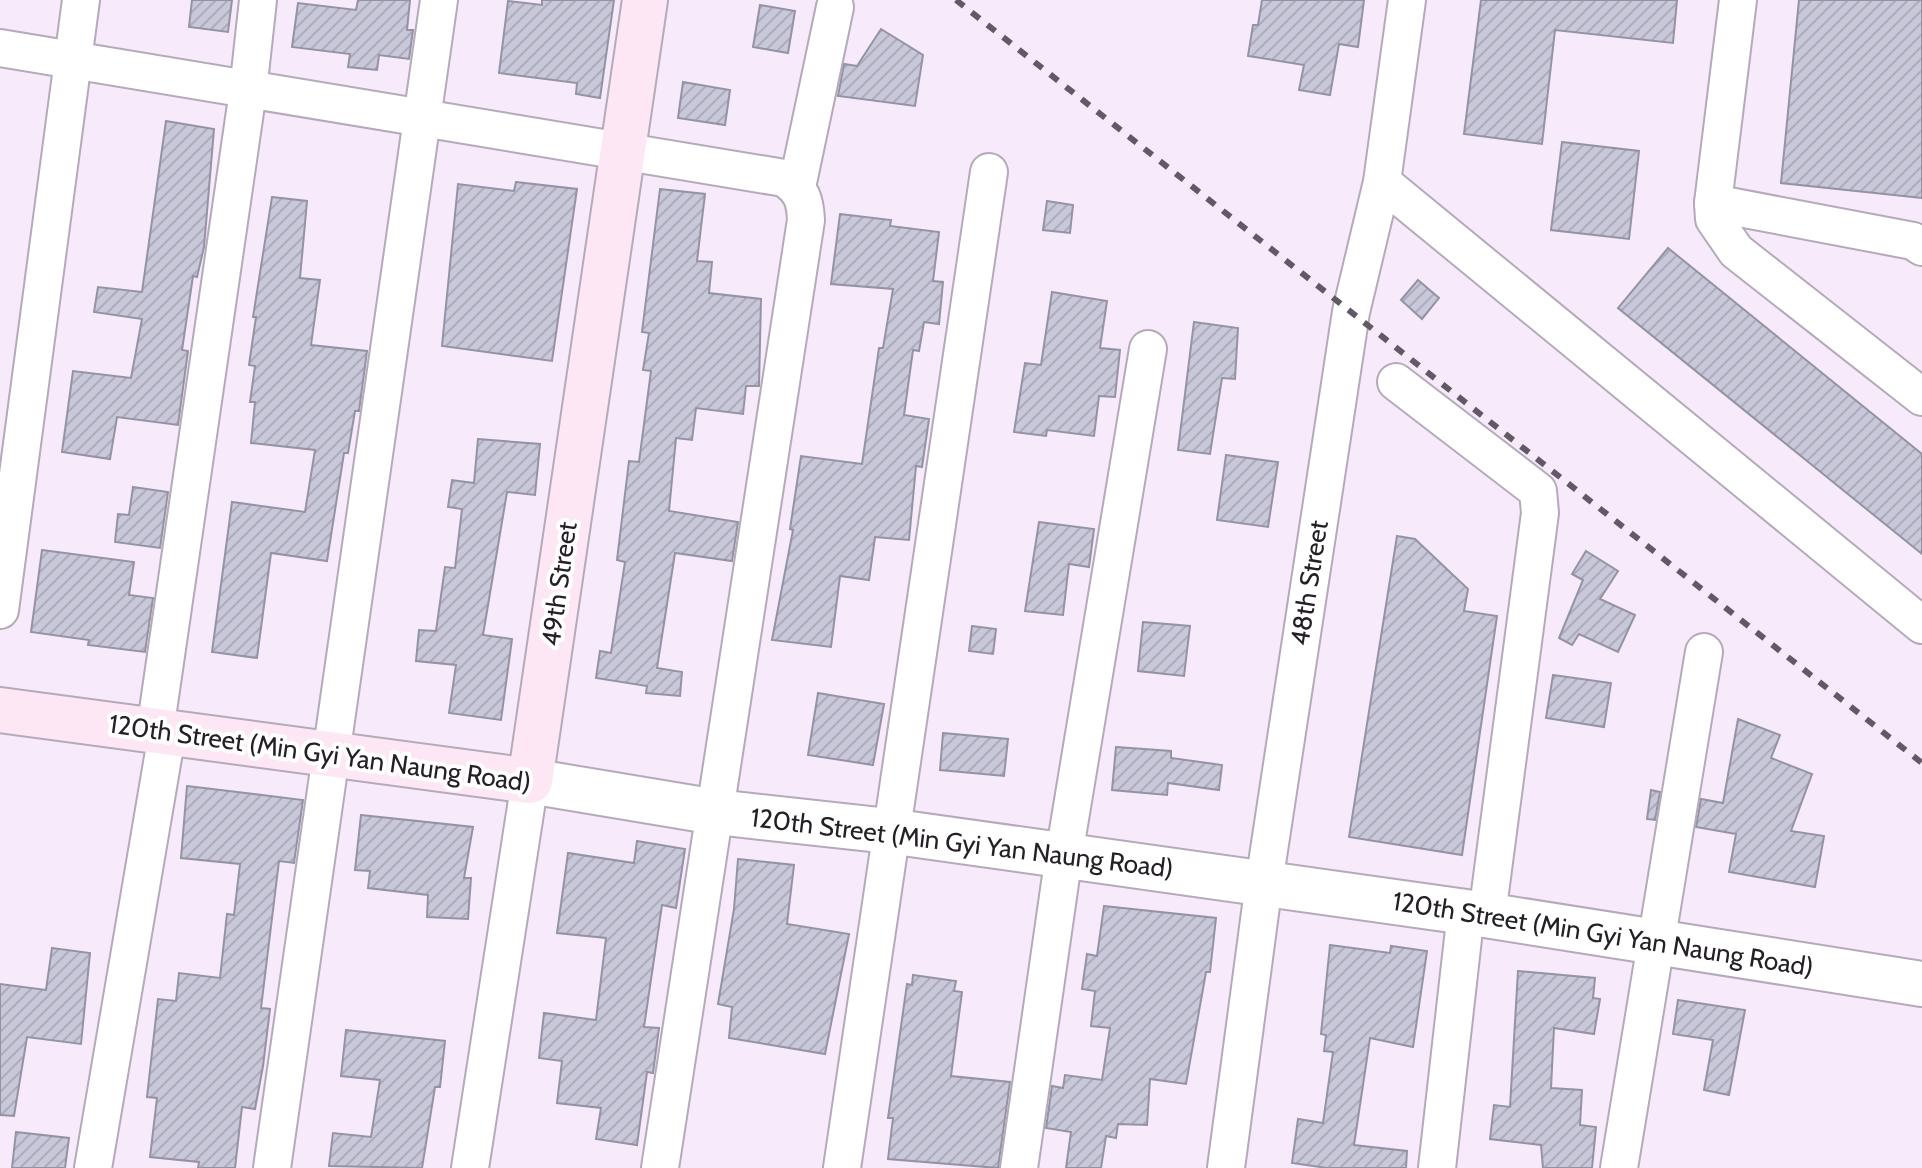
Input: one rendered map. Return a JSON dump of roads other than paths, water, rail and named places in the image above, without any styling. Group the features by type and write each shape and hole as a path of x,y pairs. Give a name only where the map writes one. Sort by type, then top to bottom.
{"main road":[{"name":"49th Street","path":"530,781 645,0"},
{"name":"120th Street (Min Gyi Yan Naung Road)","path":"0,710 530,781"}],"street":[{"path":"0,610 81,0"},
{"path":"93,1168 161,732 258,0"},
{"path":"272,1168 439,0"},
{"name":"48th Street","path":"1226,1168 1264,883 1351,312 1382,182 1407,0"},
{"path":"1738,0 1713,203 1714,219 1736,251 1922,397"},
{"path":"797,187 835,7"},
{"path":"0,48 784,178 797,187 805,199 806,220 660,1168"},
{"path":"842,1168 889,831 989,172"},
{"path":"1382,182 1922,625"},
{"path":"1713,203 1913,241 1922,247"},
{"path":"1019,1168 1064,855 1148,349"},
{"path":"1396,382 1538,491 1540,513 1437,1168"},
{"path":"1619,1168 1704,652"},
{"name":"120th Street (Min Gyi Yan Naung Road)","path":"530,781 716,812 889,831 1476,913 1922,984"},
{"name":"49th Street","path":"470,1168 530,781"}],"railway":[{"path":"956,0 1922,763"}]}
